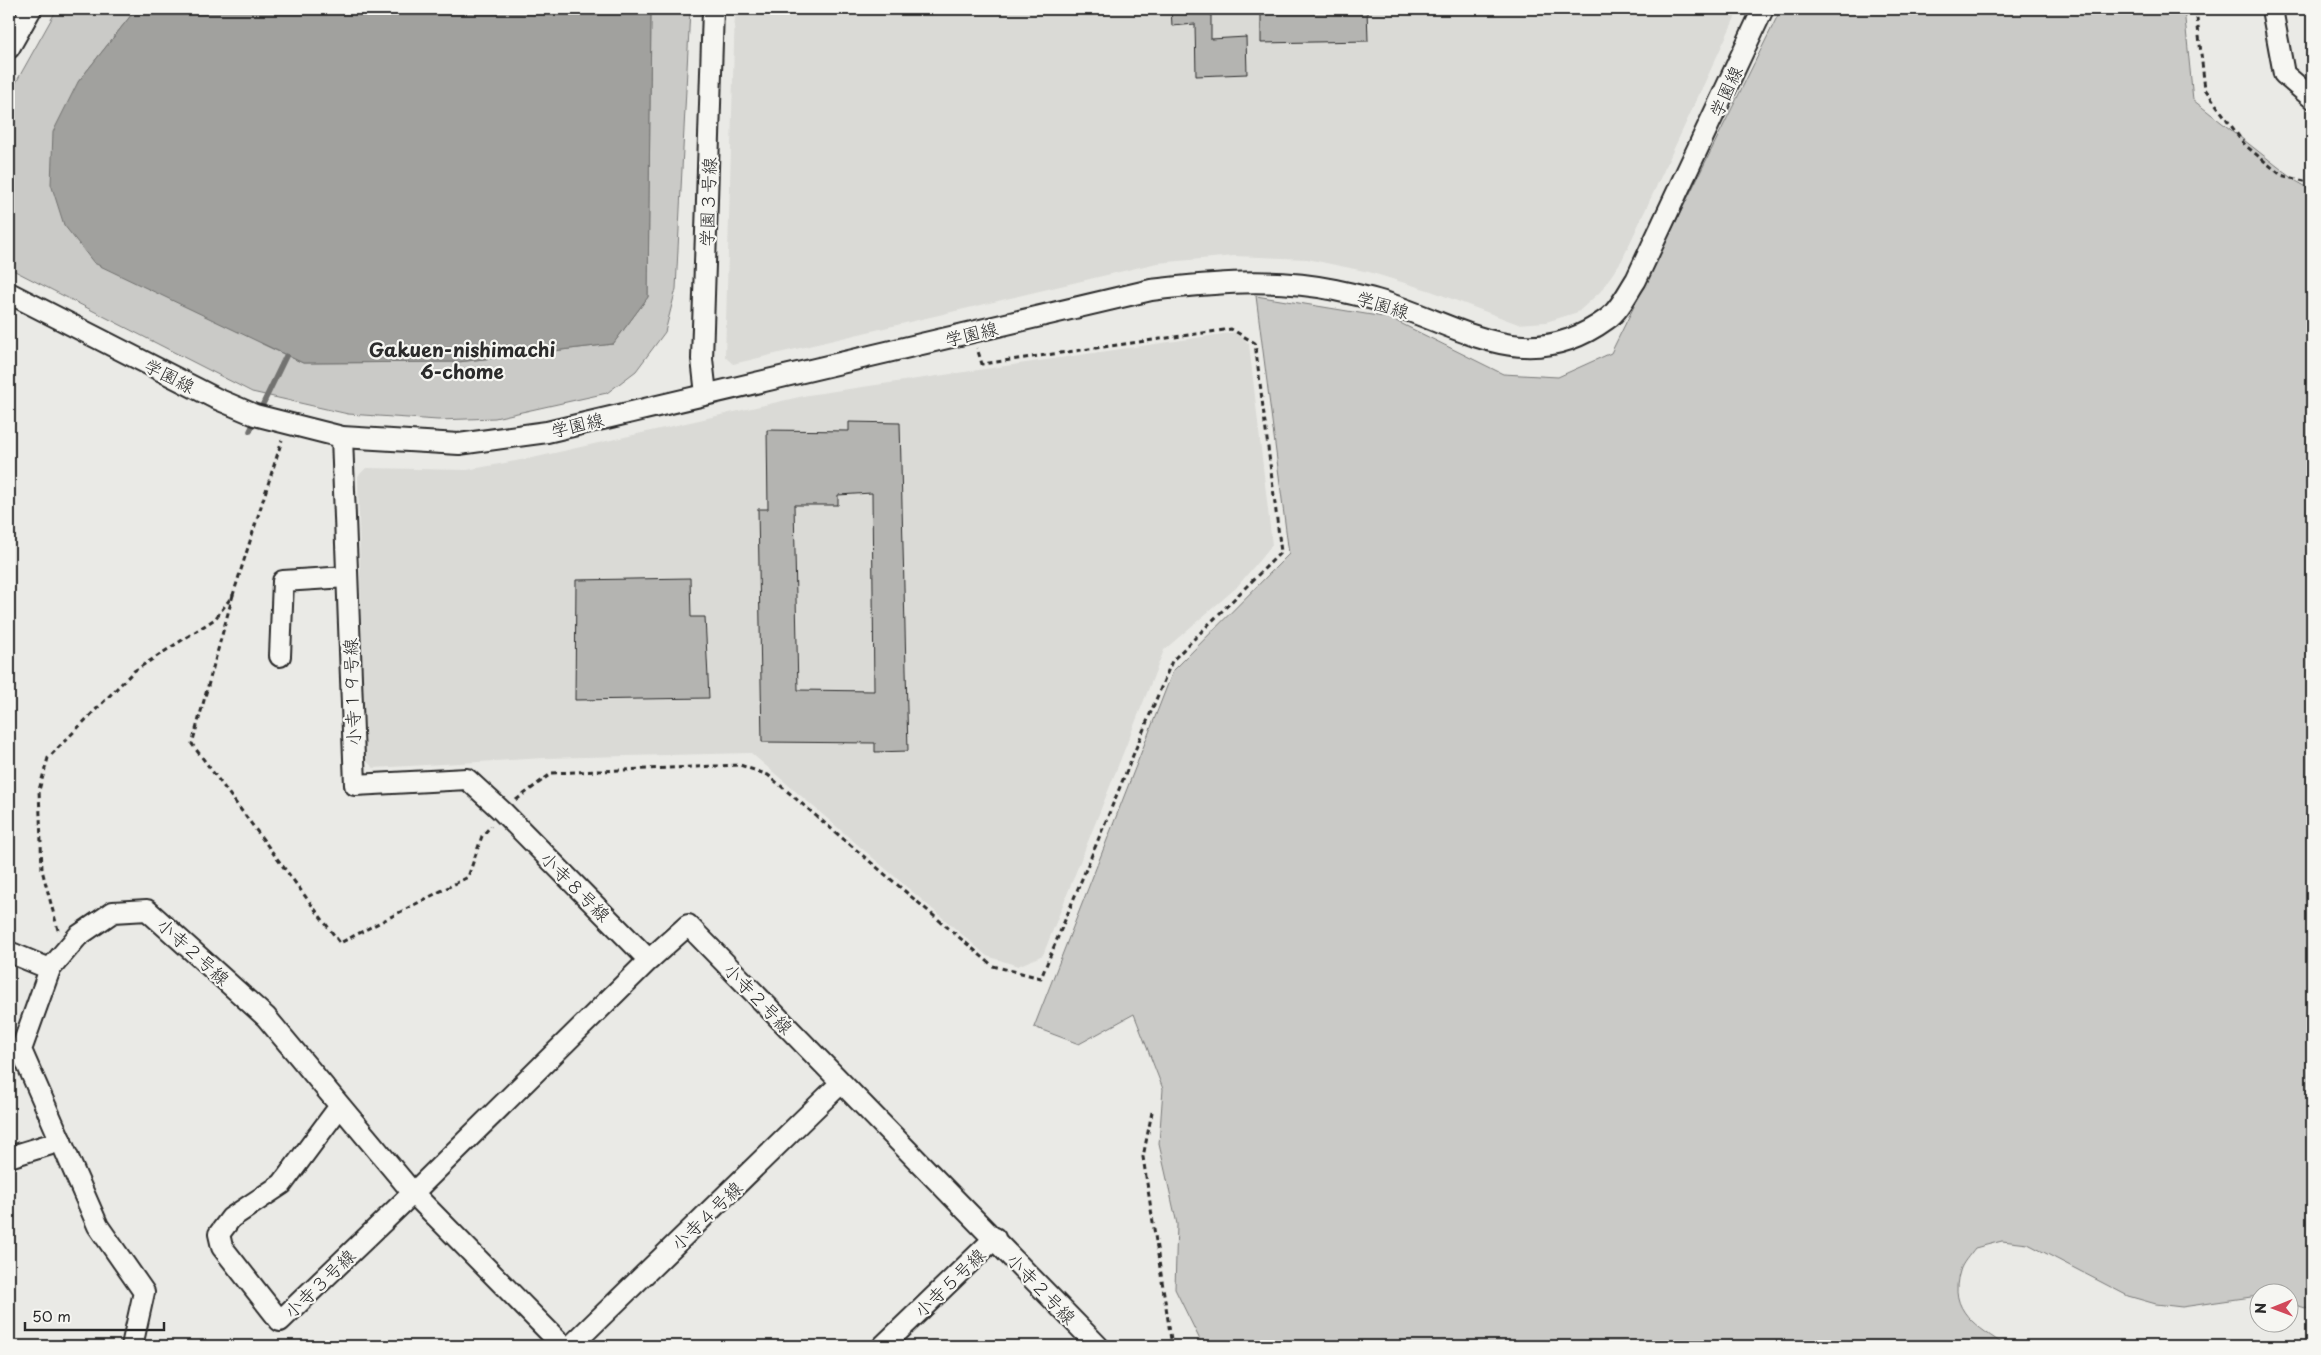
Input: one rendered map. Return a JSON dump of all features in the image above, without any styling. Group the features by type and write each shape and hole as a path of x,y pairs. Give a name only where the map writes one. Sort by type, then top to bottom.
{"street":[{"path":"9,48 31,9"},
{"name":"学園３号線","path":"706,394 702,359 713,9"},
{"name":"学園線","path":"9,293 216,398 255,415 342,437 459,444 547,432 1151,290 1210,283 1286,283 1333,290 1389,303 1492,343 1528,348 1568,341 1609,318 1636,280 1763,9"},
{"path":"2272,9 2284,74 2312,98"},
{"name":"小寺１９号線","path":"342,437 355,785 467,779 502,812"},
{"path":"280,656 283,581 347,577"},
{"name":"小寺８号線","path":"502,812 649,960"},
{"name":"小寺２号線","path":"132,1346 144,1292 98,1226 21,1050 50,969 78,936 113,912 147,910 266,1017 413,1193 563,1346"},
{"name":"小寺２号線","path":"413,1193 649,960 688,925 1098,1346"},
{"path":"9,952 50,969"},
{"name":"小寺４号線","path":"571,1346 841,1083"},
{"name":"小寺３号線","path":"340,1106 282,1184 231,1218 219,1234 222,1248 280,1320 413,1193"},
{"path":"9,1157 60,1141"},
{"name":"小寺５号線","path":"883,1346 994,1238"}],"path":[{"path":"2196,9 2205,89 2244,145 2281,175 2312,183"},
{"path":"287,423 233,595 192,744 340,943 468,877 482,836 502,812 552,773 740,765 768,775 993,966 1041,978 1172,661 1281,552 1255,343 1231,329 982,364 972,332"},
{"path":"64,953 42,870 39,790 48,758 134,671 215,619 233,595"},
{"path":"1152,1112 1143,1157 1172,1346"}],"shaded area":[{"path":"57,9 136,9 78,82 262,344 303,363 458,362 613,344 648,297 651,9 690,9 676,289 665,332 636,371 607,393 495,418 438,420 348,414 252,392 9,268 9,95"},
{"path":"136,9 651,9 648,297 613,344 458,362 303,363 94,263 64,225 51,184 53,132 78,82"},
{"path":"735,9 1739,9 1622,260 1600,292 1578,312 1546,322 1518,324 1431,291 1369,272 1307,259 1234,256 1157,263 733,364 725,357"},
{"path":"1781,9 2184,9 2193,100 2296,181 2312,190 2312,1310 2298,1306 2298,1282 2248,1282 2248,1297 2182,1307 2156,1304 2128,1296 2028,1244 2002,1241 1975,1248 1961,1268 1957,1285 1961,1307 1968,1316 1985,1332 2006,1346 1203,1346 1175,1289 1177,1224 1159,1144 1163,1089 1134,1014 1079,1044 1034,1027 1173,671 1289,554 1256,296 1390,318 1503,374 1558,377 1611,353"},
{"path":"1237,332 1249,344 1272,545 1236,588 1164,650 1043,955 1018,966 987,956 751,753 544,758 374,768 364,759 358,476 366,468 467,470 537,457 808,395"}],"building":[{"path":"1171,9 1211,9 1211,39 1246,37 1247,74 1196,76 1195,24 1172,26"},
{"path":"1261,9 1367,9 1368,41 1261,43"},
{"path":"849,422 900,423 908,751 875,752 875,743 762,742 758,509 768,509 767,430 849,431","holes":["872,493 874,691 798,690 794,505 838,505 838,495"]},
{"path":"690,578 691,617 705,617 709,698 575,700 576,580"}],"waterway":[{"path":"250,431 286,356"}],"district":[{"name":"Gakuen-nishimachi 6-chome","path":"462,360"}]}
